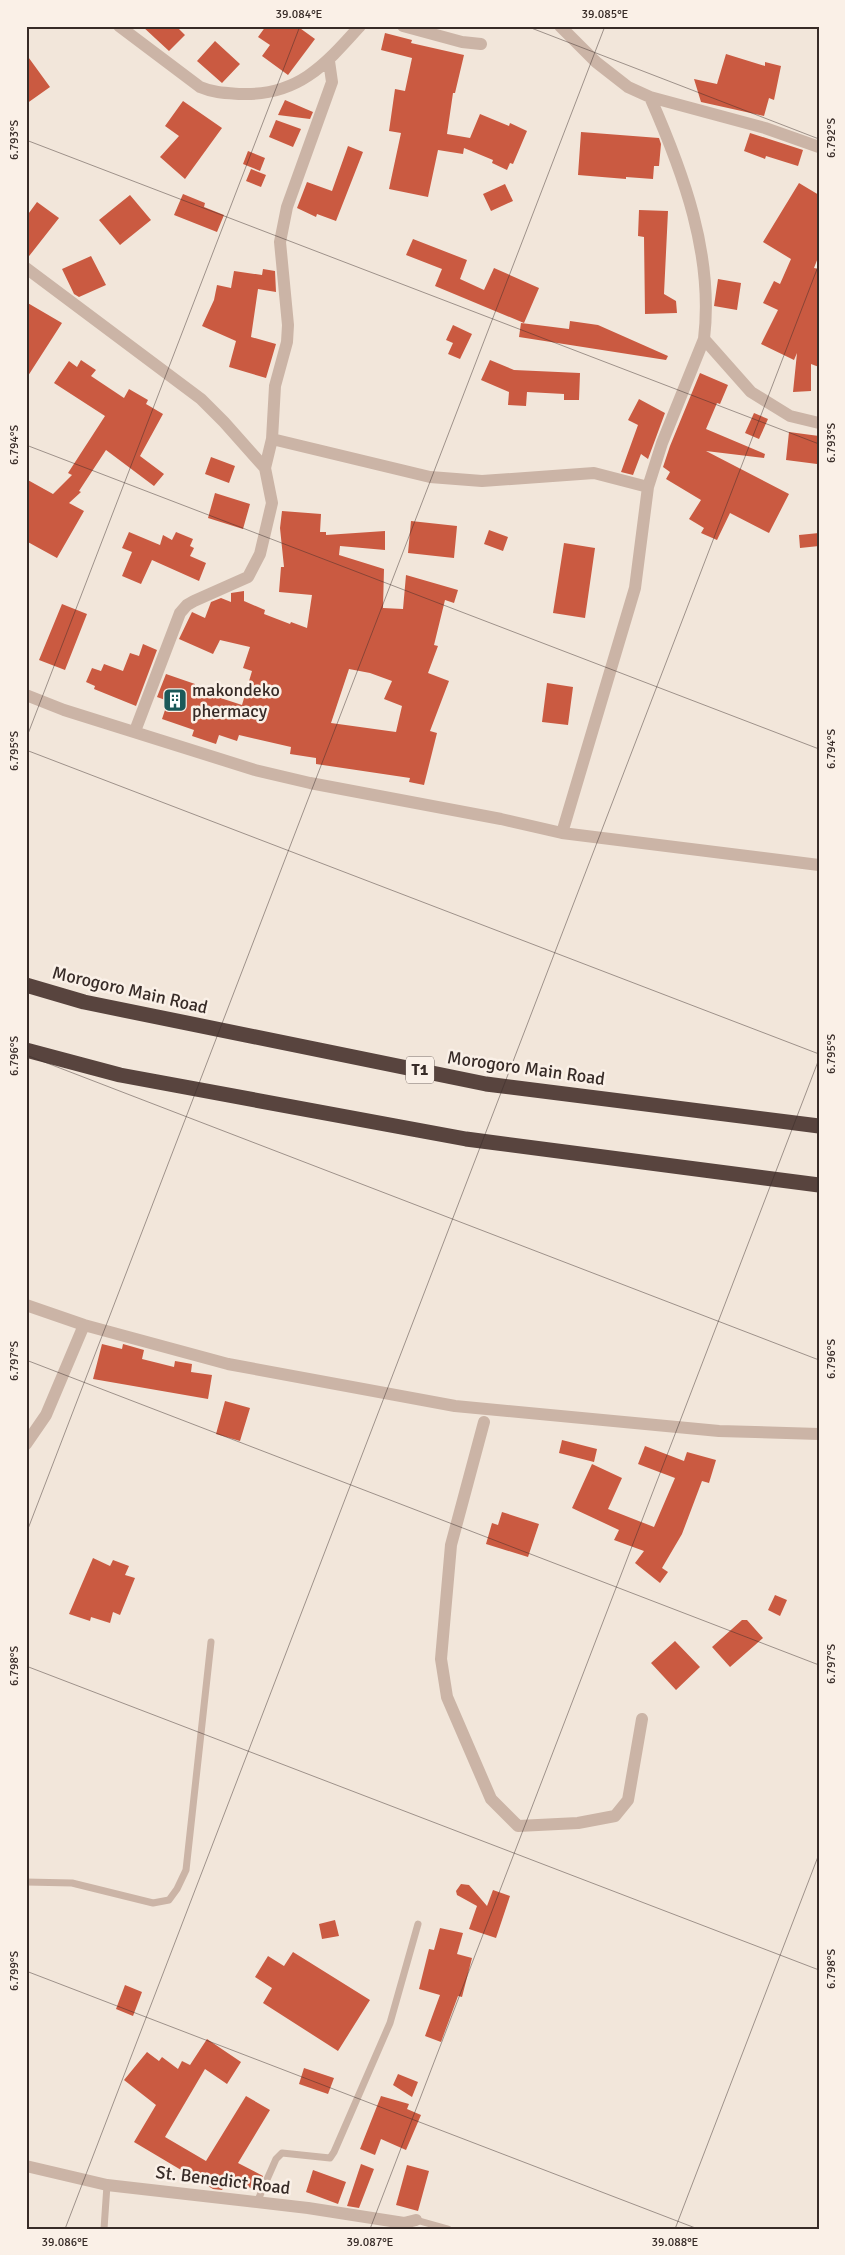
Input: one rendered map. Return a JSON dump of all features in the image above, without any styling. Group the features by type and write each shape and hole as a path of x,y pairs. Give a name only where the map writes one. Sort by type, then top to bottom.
{"highway":[{"name":"Morogoro Main Road","path":"26,985 84,1002 486,1084 819,1126"},
{"path":"26,1050 120,1074 466,1139 819,1185"}],"street":[{"path":"119,26 200,87 212,92 256,94 296,84 329,61 360,26"},
{"path":"403,26 462,42 480,44"},
{"path":"560,26 596,62 622,82 650,97 765,128 819,147"},
{"path":"135,731 180,614 187,605 248,577 253,571 260,554 272,503 265,468 272,439 274,386 287,342 288,325 280,242 287,207 332,82 329,61"},
{"path":"562,834 635,588 648,487 662,443 704,339 708,310 698,240 689,196 650,97"},
{"path":"26,268 201,399 265,468"},
{"path":"704,339 751,392 790,416 819,423"},
{"path":"272,439 430,477 482,481 594,473 648,487"},
{"path":"26,695 64,710 265,772 310,783 501,819 562,834 819,865"},
{"path":"26,1305 84,1325 228,1364 455,1406 719,1431 819,1434"},
{"path":"26,1444 46,1415 84,1325"},
{"path":"484,1422 450,1545 441,1659 447,1697 491,1799 518,1826 578,1823 615,1816 628,1800 642,1719"},
{"name":"St. Benedict Road","path":"26,2166 107,2184 308,2208 404,2223 416,2220"}],"lane":[{"path":"26,1882 72,1883 152,1903 169,1900 177,1889 186,1870 211,1642"},
{"path":"257,2202 276,2159 282,2153 330,2158 334,2152 390,2023 418,1924"},
{"path":"104,2229 107,2184"},
{"path":"416,2220 448,2229"}],"building":[{"path":"142,26 176,26 185,35 169,51"},
{"path":"266,26 297,26 315,39 288,75 262,56 270,45 258,37"},
{"path":"385,33 412,40 411,43 464,55 455,93 453,93 447,134 470,138 480,114 509,126 510,123 527,131 513,164 510,163 507,170 492,163 493,160 464,148 463,154 438,150 428,197 389,189 401,133 389,131 395,89 405,91 412,58 381,50"},
{"path":"215,41 240,64 222,83 197,61"},
{"path":"26,54 50,87 26,104"},
{"path":"726,54 765,66 765,62 781,66 774,100 769,98 764,116 701,102 694,79 717,84"},
{"path":"285,100 313,112 310,119 278,115"},
{"path":"183,101 222,128 185,179 160,157 179,136 165,126"},
{"path":"276,120 301,129 293,147 269,137"},
{"path":"581,132 659,138 661,144 659,166 654,166 653,179 578,175"},
{"path":"750,133 803,150 798,166 766,156 765,159 744,151"},
{"path":"348,146 363,152 336,221 317,214 316,217 297,208 307,182 332,191"},
{"path":"248,151 265,158 260,171 243,164"},
{"path":"251,169 266,175 261,187 246,181"},
{"path":"799,183 819,195 819,255 814,268 819,269 819,367 811,364 811,391 793,392 797,353 794,360 761,344 778,310 763,303 774,281 780,284 791,259 763,242"},
{"path":"505,184 513,201 491,211 483,194"},
{"path":"183,194 205,203 204,207 224,215 217,232 174,215"},
{"path":"130,195 151,220 120,245 99,220"},
{"path":"37,202 59,218 26,260 26,217"},
{"path":"639,210 668,211 664,294 676,301 677,313 645,314 644,237 638,236"},
{"path":"413,239 467,260 460,279 484,290 494,268 539,288 524,323 435,286 442,269 406,255"},
{"path":"91,256 106,285 79,297 74,294 62,269"},
{"path":"263,269 275,271 276,292 258,289 251,337 276,344 266,378 229,367 236,341 202,326 214,300 217,285 231,288 234,271 262,275"},
{"path":"718,279 741,283 737,310 714,306"},
{"path":"26,302 62,323 26,379"},
{"path":"570,321 598,325 668,356 666,360 519,337 521,323 569,329"},
{"path":"453,325 472,334 460,359 448,354 453,343 446,340"},
{"path":"81,360 96,370 91,376 124,398 129,389 148,400 146,404 163,414 140,456 164,474 154,486 106,450 79,491 81,492 69,503 84,511 57,558 26,541 26,479 53,494 72,475 68,473 105,416 54,383 69,361 77,367"},
{"path":"490,360 514,370 580,373 579,400 564,400 564,394 527,392 526,406 508,405 509,392 481,380"},
{"path":"700,373 728,385 720,404 717,403 706,429 765,454 764,458 706,451 789,494 769,533 730,513 717,540 701,533 704,528 689,519 701,500 666,479 670,472 663,467"},
{"path":"639,399 665,413 648,459 641,454 633,475 621,472 638,425 628,420"},
{"path":"754,413 768,419 759,439 745,433"},
{"path":"789,432 819,436 817,464 786,460"},
{"path":"211,457 235,466 229,483 205,474"},
{"path":"215,493 250,504 243,529 208,518"},
{"path":"282,511 321,514 320,532 326,532 326,535 385,531 385,550 340,546 339,555 384,569 383,608 403,609 406,575 458,590 454,603 445,600 434,645 438,646 428,673 449,681 430,731 437,733 424,785 409,782 410,778 316,764 316,758 290,754 291,747 239,735 237,741 219,735 216,744 192,736 194,730 162,719 168,701 157,697 166,674 195,684 193,689 242,705 252,671 243,668 250,647 220,640 213,654 179,639 192,612 205,618 211,602 221,598 231,602 231,593 244,591 244,601 265,610 264,614 307,628 312,595 279,592 281,567 284,567 280,528","holes":["349,669 370,673 392,681 384,699 402,706 396,732 331,723"]},
{"path":"411,521 457,526 454,558 408,553"},
{"path":"489,530 508,537 503,551 484,544"},
{"path":"129,532 160,545 163,535 172,540 176,532 193,539 190,546 194,548 190,556 206,563 199,581 152,560 141,584 122,576 132,552 122,548"},
{"path":"819,533 819,546 800,548 799,535"},
{"path":"564,543 595,548 585,618 553,613"},
{"path":"62,604 87,614 65,670 39,660"},
{"path":"143,644 157,650 136,706 94,689 95,686 86,682 92,668 101,671 104,664 123,671 130,653 139,656"},
{"path":"547,683 573,687 568,725 542,722"},
{"path":"102,1344 122,1349 123,1344 144,1350 142,1359 174,1367 175,1361 192,1364 191,1372 212,1375 208,1399 93,1379"},
{"path":"225,1401 250,1408 240,1441 216,1434"},
{"path":"562,1440 597,1449 594,1462 559,1453"},
{"path":"645,1446 684,1461 687,1452 716,1460 709,1483 702,1481 682,1534 662,1568 668,1572 660,1583 635,1563 644,1551 614,1540 619,1530 572,1508 592,1464 622,1478 608,1509 654,1527 675,1478 638,1464"},
{"path":"502,1512 539,1524 528,1557 486,1544 492,1523 498,1525"},
{"path":"93,1558 110,1566 113,1560 129,1566 125,1575 135,1578 120,1615 113,1612 110,1623 91,1617 90,1621 69,1614"},
{"path":"775,1595 787,1600 780,1616 768,1610"},
{"path":"742,1620 747,1620 763,1638 730,1667 712,1647"},
{"path":"675,1641 700,1667 676,1690 651,1663"},
{"path":"461,1884 469,1885 487,1906 493,1890 510,1896 496,1938 469,1929 477,1906 457,1895 456,1891"},
{"path":"335,1920 339,1936 322,1939 319,1924"},
{"path":"440,1928 463,1933 457,1954 472,1958 462,1997 458,1996 441,2042 425,2036 440,1995 419,1989 429,1949 434,1950"},
{"path":"293,1952 370,2000 338,2051 263,2003 272,1988 255,1977 268,1956 284,1966"},
{"path":"125,1985 142,1992 133,2016 116,2009"},
{"path":"207,2039 241,2062 227,2084 205,2069 165,2137 206,2161 246,2096 270,2110 238,2163 263,2176 256,2191 230,2177 222,2190 213,2189 134,2142 156,2105 124,2080 147,2052 159,2061 162,2057 178,2069 182,2061 190,2065"},
{"path":"304,2068 334,2078 328,2094 299,2084"},
{"path":"398,2074 418,2082 412,2097 393,2085"},
{"path":"381,2096 409,2104 407,2109 421,2115 406,2150 381,2139 375,2155 360,2149"},
{"path":"361,2164 374,2169 359,2208 347,2206"},
{"path":"407,2165 429,2171 418,2211 396,2205"},
{"path":"313,2170 346,2182 338,2204 306,2192"}],"place":[{"name":"makondeko phermacy","path":"175,700"}]}
